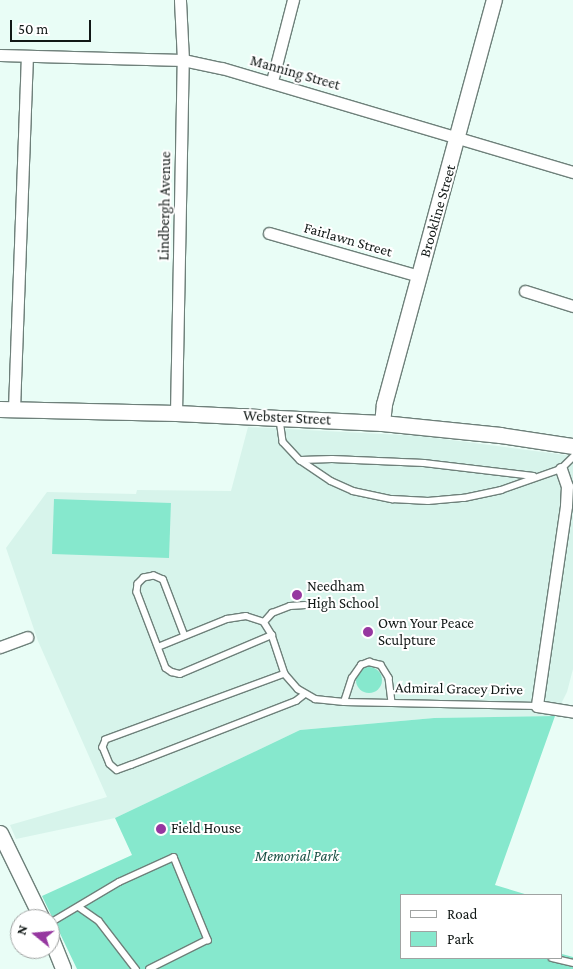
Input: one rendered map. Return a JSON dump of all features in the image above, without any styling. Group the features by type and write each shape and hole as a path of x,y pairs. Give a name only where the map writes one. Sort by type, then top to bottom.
{"street":[{"name":"Lindbergh Avenue","path":"176,413 183,60 180,0"},
{"path":"272,81 293,0"},
{"name":"Brookline Street","path":"382,423 384,404 459,137 494,0"},
{"name":"Manning Street","path":"0,55 183,60 272,81 573,172"},
{"path":"7,409 26,56"},
{"name":"Fairlawn Street","path":"269,233 419,276"},
{"path":"525,291 573,306"},
{"name":"Webster Street","path":"7,409 176,413 382,423 500,435 573,446"},
{"path":"537,706 566,506 567,486 562,469"},
{"path":"0,647 27,638"},
{"name":"Admiral Gracey Drive","path":"537,706 573,712"},
{"path":"0,833 37,909"}],"lane":[{"path":"279,418 283,442 300,460 331,481 353,492 392,499 428,501 464,498 501,490 535,476 562,469 573,457"},
{"path":"300,460 332,459 424,463 535,476"},
{"path":"184,635 163,580 154,576 144,578 138,584 136,592 166,668 172,672 180,674 272,635"},
{"path":"264,622 272,613 290,606 305,605"},
{"path":"158,648 184,635 227,619 246,616 264,622 272,635 285,674 305,694 296,701 117,770 110,764 104,746 106,740 285,674"},
{"path":"344,702 352,678 361,665 369,662 381,665 390,678 392,703"},
{"name":"Admiral Gracey Drive","path":"305,694 315,699 344,702 537,706"},
{"path":"60,917 119,882 174,857 208,940 150,969"},
{"path":"79,907 98,921 136,969"},
{"path":"556,959 573,963"}],"shaded area":[{"name":"Needham High School","path":"248,427 421,436 573,456 573,669 567,692 555,716 434,718 300,730 115,818 16,839 10,825 107,797 38,641 6,548 47,492 136,494 137,490 231,491"}],"green space":[{"path":"54,499 171,503 169,558 52,554"},
{"path":"369,667 378,671 382,680 378,689 369,693 360,689 356,680 360,671"},
{"name":"Memorial Park","path":"555,716 495,885 525,894 400,894 400,959 563,959 563,954 573,957 573,969 77,969 60,934 60,909 48,909 42,896 132,855 115,818 300,730 434,718"}],"place":[{"name":"Needham High School","path":"297,595"},
{"name":"Own Your Peace Sculpture","path":"368,632"},
{"name":"Field House","path":"161,829"}]}
